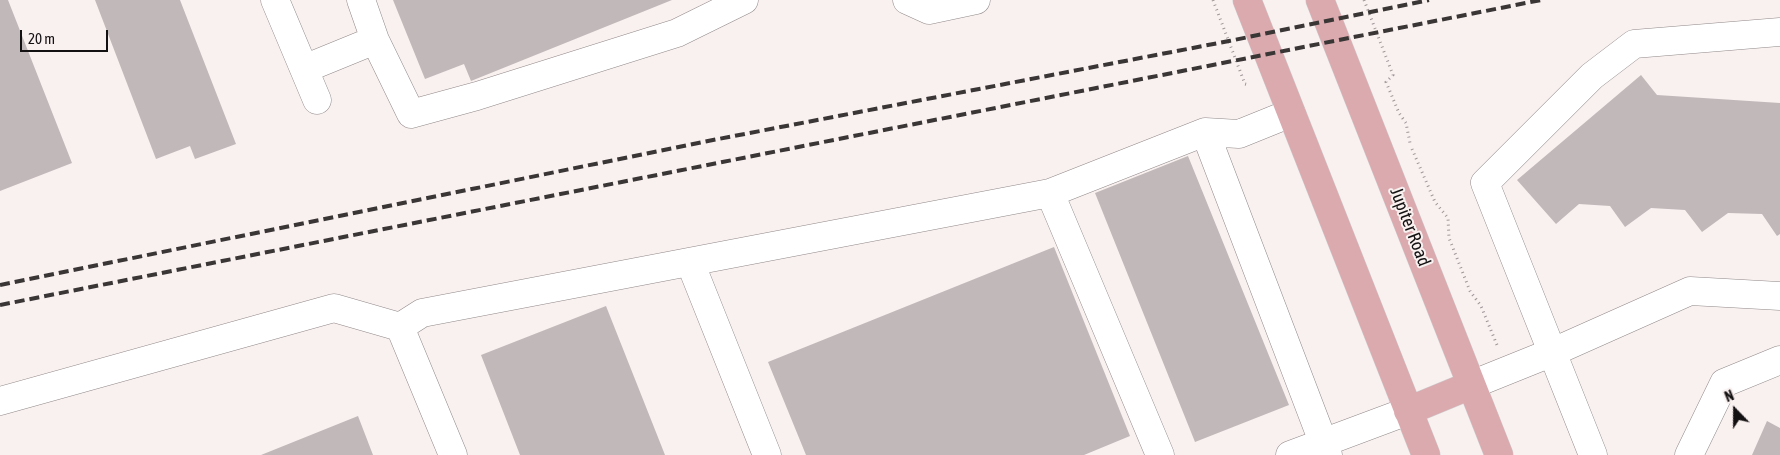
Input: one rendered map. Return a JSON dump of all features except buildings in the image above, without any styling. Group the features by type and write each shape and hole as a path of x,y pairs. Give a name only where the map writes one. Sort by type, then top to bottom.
{"main road":[{"path":"1247,0 1426,455"},
{"name":"Jupiter Road","path":"1320,0 1499,455"},
{"path":"1408,411 1471,385"}],"street":[{"path":"275,0 317,100"},
{"path":"361,0 375,40 411,114 477,96 677,33 744,0"},
{"path":"907,0 929,10 976,0"},
{"path":"1593,455 1485,183 1592,76 1634,44 1780,32"},
{"path":"304,69 375,40"},
{"path":"0,401 334,308 400,327 422,313 1050,193 1205,132 1239,134 1291,113"},
{"path":"1205,132 1326,449"},
{"path":"1050,193 1160,455"},
{"path":"690,262 766,455"},
{"path":"1471,385 1553,352 1690,291 1780,296"},
{"path":"400,327 453,455"},
{"path":"1689,455 1724,383 1780,360"},
{"path":"1290,455 1326,449 1408,411"}],"path":[{"path":"1364,0 1393,74 1386,82 1399,113 1406,123 1409,141 1434,202 1448,218 1449,238 1470,291 1482,306 1507,370"}],"railway":[{"path":"0,285 708,141 1229,41 1429,0"},
{"path":"0,305 1541,0"}]}
